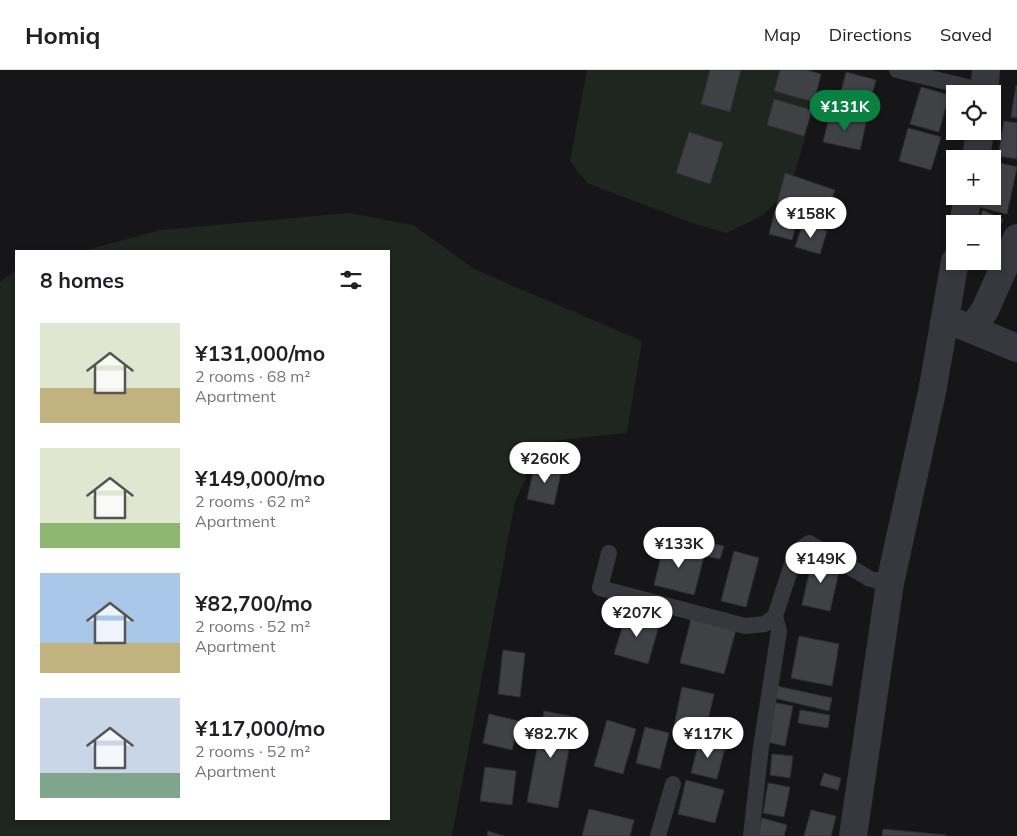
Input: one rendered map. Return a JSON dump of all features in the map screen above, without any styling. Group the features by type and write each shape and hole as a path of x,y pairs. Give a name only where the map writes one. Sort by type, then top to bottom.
{"street":[{"path":"972,328 985,310 1017,238"},
{"path":"853,836 890,583 932,392 953,270"},
{"path":"943,320 972,328 1017,348"}],"lane":[{"path":"898,70 985,85"},
{"path":"609,553 600,588 746,626 765,624 775,616 796,552 809,543 870,579 890,583"},
{"path":"750,836 761,747 780,632 775,616"},
{"path":"658,836 673,784"}],"shaded area":[{"path":"587,70 811,70 812,78 804,142 790,189 762,216 726,233 692,223 587,183 570,161"},
{"path":"349,213 413,225 476,270 642,341 627,433 542,442 515,502 452,836 0,836 0,282 15,271 15,820 390,820 390,250 87,250 160,230"}],"building":[{"path":"710,70 741,70 730,112 701,104"},
{"path":"780,70 806,70 821,74 814,102 774,91"},
{"path":"846,72 876,80 866,116 837,108"},
{"path":"1017,86 1017,118 1011,117"},
{"path":"921,87 946,94 946,106 939,132 910,124"},
{"path":"774,99 812,110 804,136 767,125"},
{"path":"830,114 866,123 860,150 823,142"},
{"path":"1004,121 1017,123 1017,159 1001,156 1001,150 999,150"},
{"path":"908,128 941,137 931,170 899,161"},
{"path":"689,132 723,143 710,184 676,173"},
{"path":"1001,163 1017,167 1007,214 979,207 980,205 1001,205"},
{"path":"785,173 835,190 826,214 801,206 792,240 769,234"},
{"path":"983,210 993,215 981,215"},
{"path":"803,223 827,231 820,254 795,247"},
{"path":"535,463 562,468 554,505 527,499"},
{"path":"664,543 705,553 694,595 654,585"},
{"path":"710,543 724,546 720,559 706,556"},
{"path":"734,551 759,558 746,607 721,601"},
{"path":"813,556 841,563 830,611 802,605"},
{"path":"620,595 629,598 623,621 614,618"},
{"path":"627,612 660,622 648,664 614,654"},
{"path":"692,615 737,626 724,674 680,663"},
{"path":"799,636 839,644 832,686 791,678"},
{"path":"503,650 525,653 520,697 498,694"},
{"path":"777,686 832,698 829,711 774,698"},
{"path":"682,687 714,694 705,733 674,726"},
{"path":"771,702 793,706 785,746 763,741"},
{"path":"800,710 830,715 828,728 798,723"},
{"path":"544,711 575,717 558,808 527,802"},
{"path":"489,714 519,721 512,750 483,743"},
{"path":"607,720 636,729 623,774 594,766"},
{"path":"645,727 669,733 660,769 636,763"},
{"path":"700,738 726,744 717,779 691,773"},
{"path":"772,754 793,756 790,778 770,775"},
{"path":"485,767 516,771 512,805 480,801"},
{"path":"824,773 841,778 838,790 820,785"},
{"path":"686,780 724,790 715,823 678,814"},
{"path":"768,783 790,787 784,817 763,813"},
{"path":"589,809 634,820 630,836 582,836"},
{"path":"811,810 836,816 831,836 804,836"},
{"path":"762,818 787,825 784,836 758,836"},
{"path":"883,829 946,835 946,836 882,836"},
{"path":"488,831 504,836 487,836"}]}
